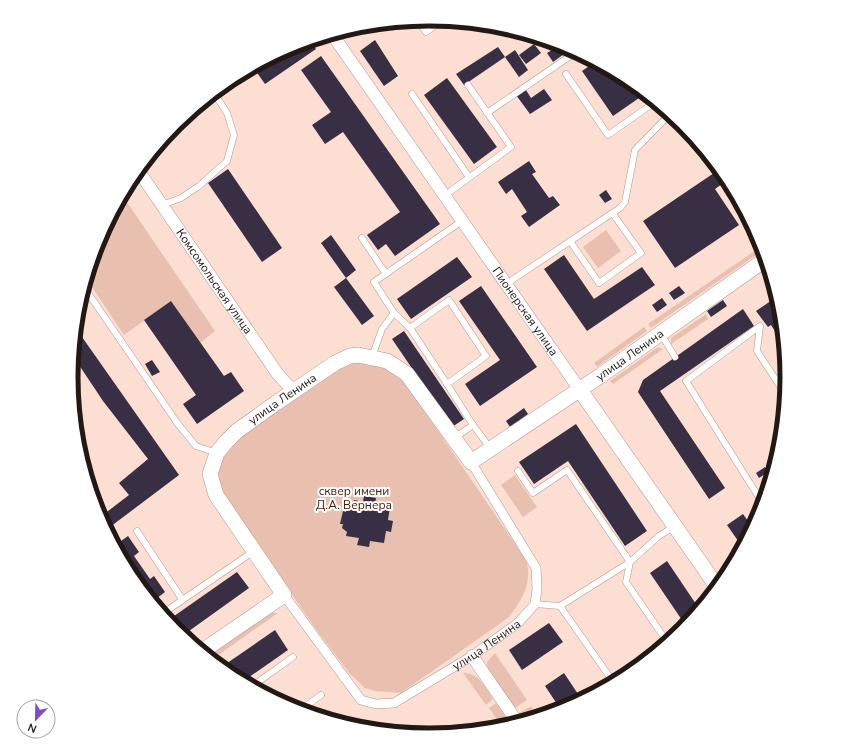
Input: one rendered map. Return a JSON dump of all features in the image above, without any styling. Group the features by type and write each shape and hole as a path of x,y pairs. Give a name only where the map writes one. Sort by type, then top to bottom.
{"street":[{"name":"Пионерская улица","path":"335,39 714,582"},
{"name":"Комсомольская улица","path":"142,175 277,373 293,391"},
{"name":"улица Ленина","path":"471,462 580,390 761,262"},
{"name":"улица Ленина","path":"358,355 372,357 387,361 407,374 454,438 471,462 536,568 537,589 535,604 518,623 472,656 394,703 376,704 361,700 284,595 216,495 210,474 217,453 237,432 293,391 335,363 350,356 358,355"},
{"path":"206,649 284,595"},
{"path":"472,656 515,718"}],"lane":[{"path":"422,26 426,32 434,26"},
{"path":"487,113 570,56"},
{"path":"566,74 608,135 651,105"},
{"path":"444,196 511,147 468,85"},
{"path":"412,94 469,177"},
{"path":"162,205 181,198 199,186 227,161 234,134 226,114 217,98"},
{"path":"506,284 613,214 625,202 635,150 666,118"},
{"path":"570,241 599,283 641,253 613,214"},
{"path":"462,221 374,282 394,313 410,328 491,449"},
{"path":"362,238 386,274"},
{"path":"88,292 178,424 196,446 217,453"},
{"path":"410,328 449,300 486,356 447,384"},
{"path":"372,357 382,329 394,313"},
{"path":"686,380 760,326 756,351 780,386"},
{"path":"660,333 675,357"},
{"path":"685,373 686,380 759,498"},
{"path":"454,438 473,424"},
{"path":"518,471 533,492 567,470 630,562 626,582 665,638"},
{"path":"535,604 560,606 630,562 658,536 675,526"},
{"path":"136,531 182,599"},
{"path":"166,611 254,550"},
{"path":"560,606 611,678"},
{"path":"256,684 293,657"},
{"path":"306,706 321,695"}],"green space":[{"path":"126,201 215,331 200,343 171,301 124,335 90,284 104,243"},
{"path":"606,230 621,251 598,268 583,247"},
{"path":"756,250 758,254 651,328 648,324"},
{"path":"706,314 708,319 671,344 671,338"},
{"path":"644,327 647,331 597,367 594,363"},
{"path":"658,347 663,349 613,384 610,381"},
{"name":"сквер имени Д.А. Вернера","path":"362,361 390,368 404,381 526,560 528,568 525,591 518,605 508,618 401,693 375,691 365,688 350,674 315,628 222,494 218,476 220,458 227,448 240,436 299,395 348,364"},
{"path":"515,475 537,507 523,517 501,485"},
{"path":"268,612 278,613 216,657 211,653"},
{"path":"495,653 527,700 515,708 488,669 487,662"},
{"path":"463,673 473,675 477,678 493,699 486,705"},
{"path":"496,703 508,720 499,722 489,708"},
{"path":"531,706 535,712 522,716 519,713"}],"building":[{"path":"375,40 398,76 384,86 360,51"},
{"path":"534,44 541,53 526,64 519,55"},
{"path":"314,46 316,49 265,84 256,71 294,53"},
{"path":"498,47 505,57 464,85 456,74"},
{"path":"553,49 564,54 553,62 547,53"},
{"path":"515,50 528,70 519,77 505,57"},
{"path":"321,56 440,224 395,256 386,244 378,250 367,235 400,212 343,132 325,144 312,125 331,112 301,70"},
{"path":"590,65 624,85 640,97 613,116 582,71"},
{"path":"447,78 497,147 474,164 424,95"},
{"path":"239,82 240,83 220,96 234,85"},
{"path":"544,89 552,100 530,114 516,95 526,90 531,98"},
{"path":"529,161 536,172 532,174 549,198 553,196 560,205 529,227 521,216 527,212 512,189 506,194 498,182"},
{"path":"228,169 282,248 262,262 208,183"},
{"path":"714,173 722,184 715,189 739,225 675,268 643,221"},
{"path":"606,190 612,199 605,203 599,195"},
{"path":"331,235 356,270 346,278 321,243"},
{"path":"564,255 594,299 642,267 655,285 587,331 544,269"},
{"path":"457,257 472,277 411,319 397,299"},
{"path":"346,278 374,316 362,325 334,287"},
{"path":"481,286 537,367 480,406 465,384 500,360 459,301"},
{"path":"679,286 685,293 674,300 669,293"},
{"path":"662,298 667,305 657,312 652,305"},
{"path":"723,300 727,306 711,317 707,311"},
{"path":"772,300 777,335 771,325 768,327 756,311"},
{"path":"171,301 224,376 231,372 244,391 197,424 183,404 196,395 144,320"},
{"path":"743,309 754,326 660,391 725,488 709,499 638,392 643,380"},
{"path":"404,331 464,419 452,427 392,339"},
{"path":"81,335 179,475 111,526 105,514 129,495 119,483 148,459 103,401 78,364"},
{"path":"152,360 160,372 152,376 145,364"},
{"path":"524,408 528,414 510,427 506,421"},
{"path":"576,424 647,531 625,546 568,461 534,484 519,462"},
{"path":"765,467 768,472 759,478 756,473"},
{"path":"364,496 376,498 375,504 390,507 388,520 393,521 391,532 386,531 384,543 370,541 369,547 357,545 359,538 346,536 347,532 342,528 343,524 340,524 343,511 346,512 346,508 352,506 354,500 363,502"},
{"path":"743,514 749,522 739,542 727,525"},
{"path":"128,536 139,552 134,556 150,579 154,576 165,592 156,599 137,573 119,542"},
{"path":"667,561 696,605 683,621 650,573"},
{"path":"237,572 249,588 187,632 172,617"},
{"path":"549,623 563,642 522,670 509,650"},
{"path":"275,630 288,650 247,678 226,664"},
{"path":"564,673 579,695 557,704 545,686"},
{"path":"330,711 333,716 326,713"}]}
